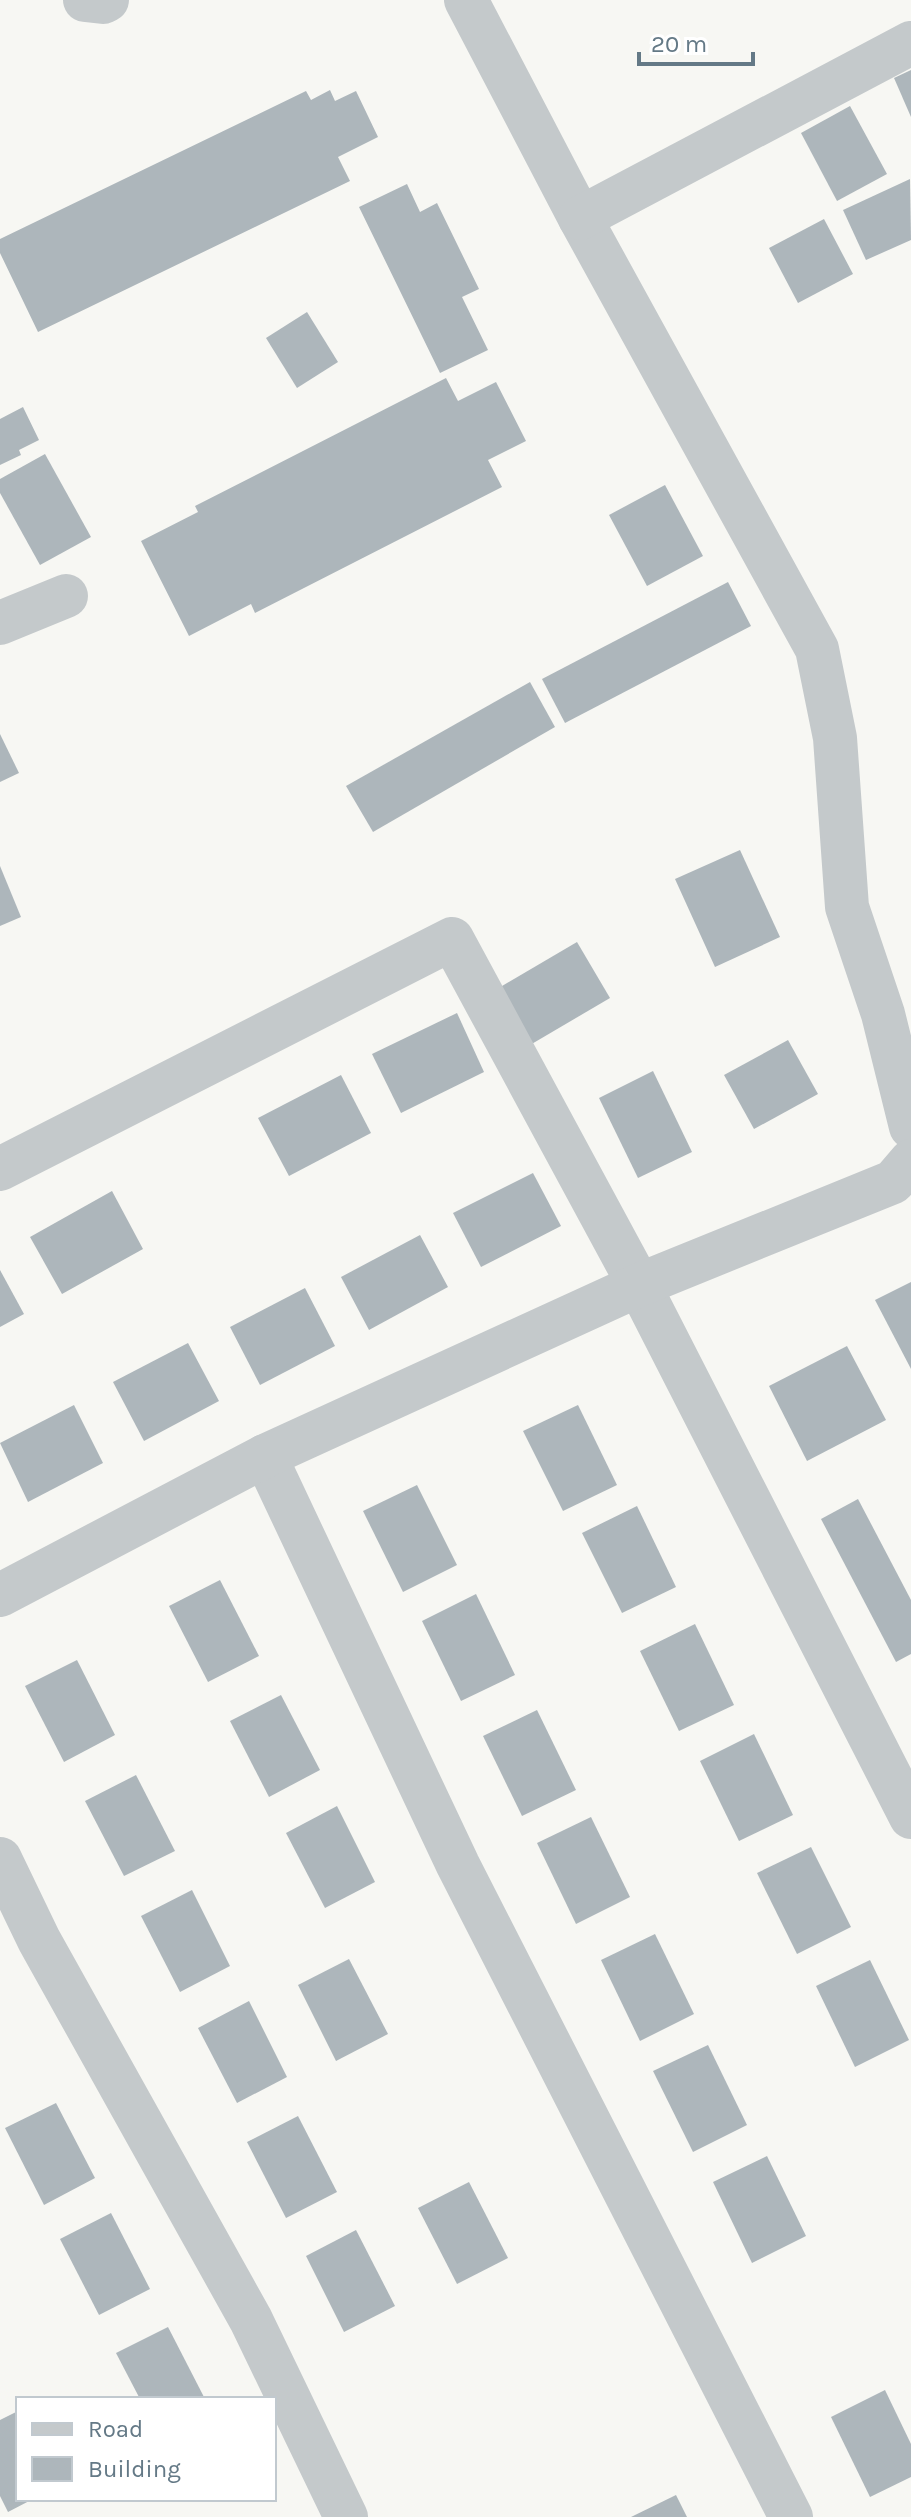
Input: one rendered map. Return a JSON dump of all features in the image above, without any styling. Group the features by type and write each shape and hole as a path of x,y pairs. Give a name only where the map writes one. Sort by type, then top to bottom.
{"street":[{"path":"85,0 107,0"},
{"path":"466,0 580,218 817,649 835,738 847,907 883,1014 911,1127"},
{"path":"580,218 911,43"},
{"path":"0,623 66,596"},
{"path":"0,1169 452,939 639,1285 911,1817"},
{"path":"0,1595 265,1456 639,1285 893,1182 911,1161"},
{"path":"265,1456 458,1865 791,2517"},
{"path":"0,1859 39,1940 251,2320 346,2517"}],"building":[{"path":"911,70 911,117 894,78"},
{"path":"330,90 335,101 356,91 378,137 338,157 350,181 38,332 0,253 0,239 306,91 311,100"},
{"path":"850,106 887,174 837,201 801,133"},
{"path":"910,179 911,240 866,260 843,210"},
{"path":"407,184 420,212 437,203 479,289 462,297 488,350 440,373 359,207"},
{"path":"824,219 853,274 798,303 769,248"},
{"path":"307,312 338,362 297,388 266,338"},
{"path":"446,378 458,401 496,382 526,441 488,460 502,487 255,613 251,604 189,636 141,541 198,512 195,506"},
{"path":"23,407 39,440 19,450 21,455 0,465 0,419"},
{"path":"45,454 91,537 40,565 0,493 0,479"},
{"path":"665,485 703,556 647,586 609,515"},
{"path":"728,582 751,626 565,723 542,679"},
{"path":"530,682 555,727 373,832 346,786"},
{"path":"0,734 19,773 0,782"},
{"path":"740,850 780,937 715,967 675,879"},
{"path":"0,866 21,917 0,926"},
{"path":"577,942 610,998 530,1045 497,989"},
{"path":"457,1013 484,1072 401,1113 372,1054"},
{"path":"788,1040 818,1094 754,1129 724,1075"},
{"path":"653,1071 692,1152 638,1178 599,1098"},
{"path":"341,1075 371,1133 289,1176 258,1118"},
{"path":"533,1173 561,1226 481,1267 453,1213"},
{"path":"112,1191 143,1249 62,1294 30,1237"},
{"path":"420,1235 448,1287 369,1330 341,1277"},
{"path":"0,1270 24,1314 0,1327"},
{"path":"911,1282 911,1369 875,1300"},
{"path":"305,1288 335,1346 260,1385 230,1327"},
{"path":"188,1343 219,1401 144,1441 113,1382"},
{"path":"847,1346 886,1420 807,1461 769,1386"},
{"path":"74,1405 103,1463 28,1502 0,1443"},
{"path":"578,1405 617,1485 563,1511 523,1431"},
{"path":"417,1485 457,1565 403,1592 363,1511"},
{"path":"858,1499 911,1600 911,1654 896,1662 821,1519"},
{"path":"637,1506 676,1587 622,1613 582,1533"},
{"path":"220,1580 259,1656 208,1682 169,1606"},
{"path":"476,1594 515,1675 461,1701 422,1621"},
{"path":"695,1624 734,1705 679,1731 640,1651"},
{"path":"77,1660 115,1735 64,1762 25,1686"},
{"path":"281,1695 320,1770 269,1797 230,1721"},
{"path":"537,1710 576,1790 522,1816 483,1736"},
{"path":"754,1734 793,1815 739,1841 700,1761"},
{"path":"136,1775 175,1851 124,1876 85,1801"},
{"path":"337,1806 375,1882 325,1908 286,1833"},
{"path":"591,1817 630,1897 576,1924 537,1843"},
{"path":"811,1847 851,1927 797,1954 757,1873"},
{"path":"192,1890 230,1966 180,1992 141,1916"},
{"path":"655,1934 694,2014 640,2041 601,1960"},
{"path":"349,1959 388,2034 336,2061 298,1985"},
{"path":"870,1960 909,2040 855,2067 816,1986"},
{"path":"249,2001 287,2077 237,2103 198,2028"},
{"path":"708,2045 747,2125 693,2152 653,2071"},
{"path":"56,2103 95,2178 44,2205 5,2128"},
{"path":"298,2116 337,2192 286,2218 247,2142"},
{"path":"767,2156 806,2236 752,2263 713,2182"},
{"path":"469,2182 508,2258 457,2284 418,2208"},
{"path":"111,2213 150,2289 99,2315 60,2239"},
{"path":"356,2230 395,2306 344,2332 306,2256"},
{"path":"168,2327 204,2397 139,2397 116,2353"},
{"path":"885,2390 911,2444 911,2477 870,2497 831,2417"},
{"path":"16,2412 16,2501 29,2501 8,2512 0,2496 0,2420"},
{"path":"676,2495 687,2517 631,2517"}]}
